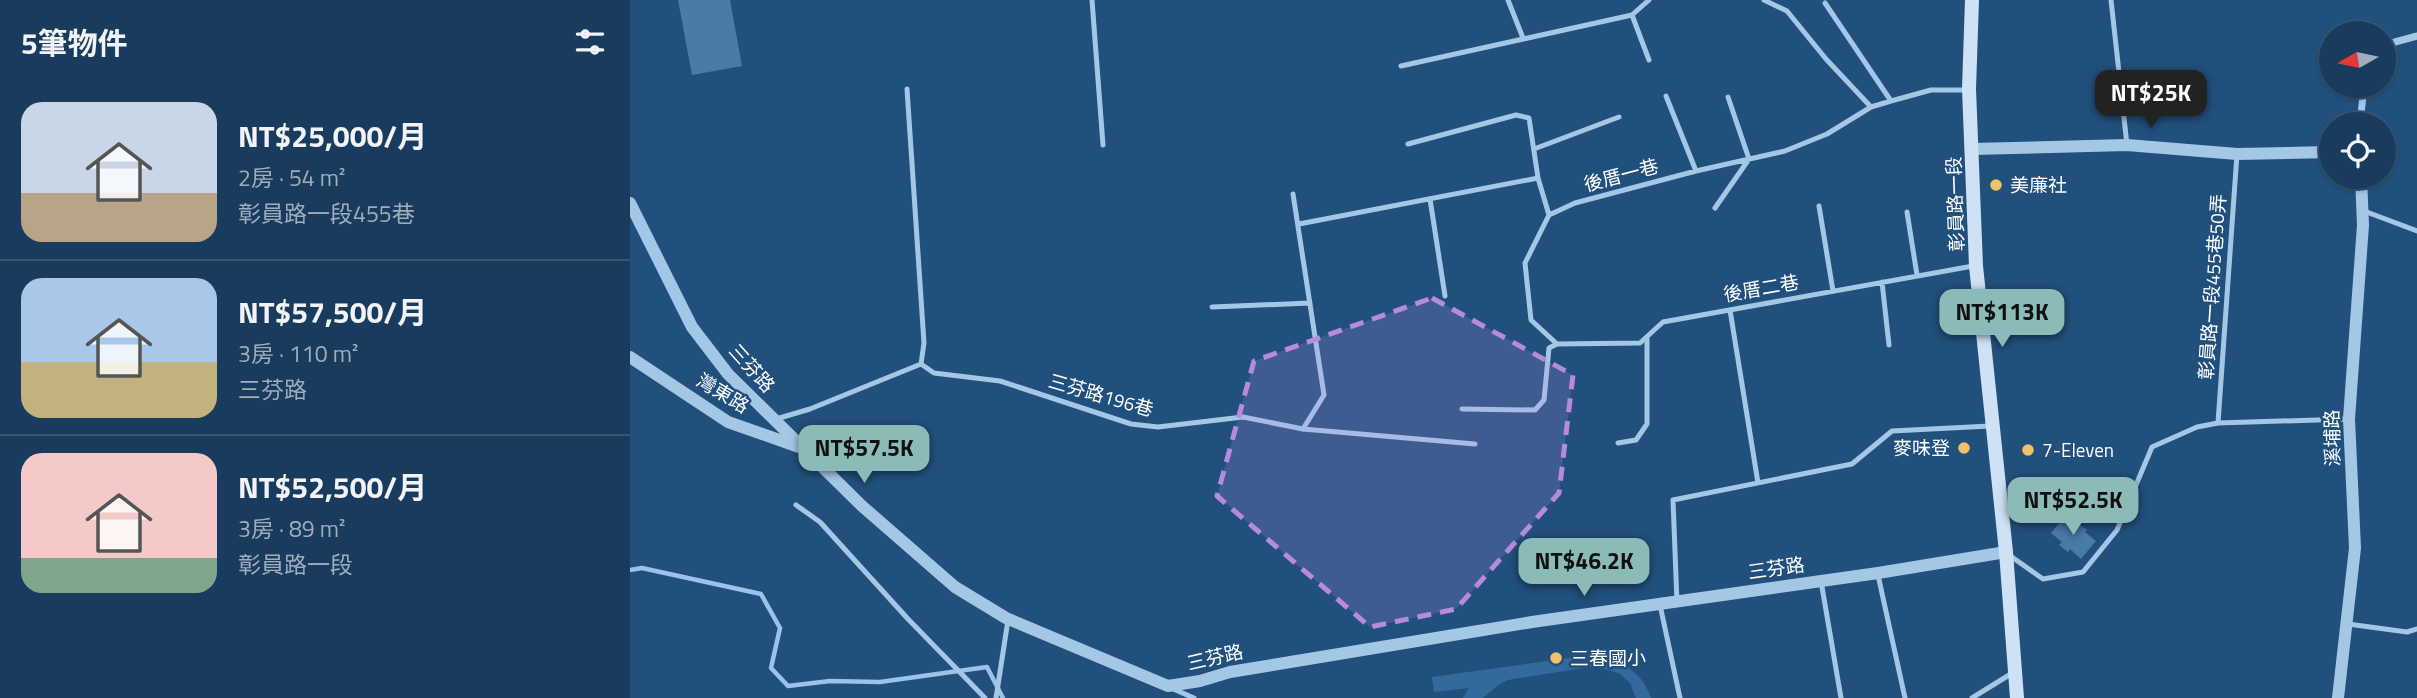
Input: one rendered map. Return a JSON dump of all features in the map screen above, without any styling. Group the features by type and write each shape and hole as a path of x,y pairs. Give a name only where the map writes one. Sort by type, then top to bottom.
{"main road":[{"name":"彰員路一段","path":"1972,0 1969,89 1976,266 2006,552 2017,698"}],"street":[{"path":"2396,42 2417,36"},
{"path":"1972,149 2127,145 2237,154 2319,152"},
{"name":"溪埔路","path":"2338,698 2356,548 2348,419 2363,225 2361,189"},
{"name":"三芬路","path":"630,203 692,327 728,374 802,449 908,549 955,587 1008,617 1168,686 1200,681 1230,672 1532,622 2006,552"},
{"name":"灣東路","path":"630,357 728,422 802,449"}],"lane":[{"path":"1092,0 1103,145"},
{"path":"1508,0 1523,38"},
{"path":"1401,66 1632,15 1649,0"},
{"path":"1764,0 1787,10 1826,59 1871,107"},
{"path":"2111,0 2127,145"},
{"path":"1825,3 1891,101"},
{"path":"1632,15 1649,60"},
{"path":"773,419 810,409 921,364 924,343 907,89"},
{"name":"後厝一巷","path":"1549,215 1575,203 1785,151 1827,134 1871,107 1891,101 1931,90 1969,89"},
{"path":"1666,96 1696,171"},
{"path":"1715,208 1749,159 1728,96"},
{"path":"1408,144 1516,115 1529,118 1538,178 1549,215 1525,263 1531,320 1557,344 1549,348 1544,400 1535,411 1462,409"},
{"path":"1534,149 1619,117"},
{"name":"彰員路一段455巷50弄","path":"2218,423 2237,154"},
{"path":"1299,224 1538,178"},
{"path":"1293,194 1324,396 1303,429"},
{"path":"1430,199 1445,296"},
{"path":"1819,206 1833,291"},
{"path":"2362,210 2417,231"},
{"path":"1908,212 1917,275"},
{"name":"後厝二巷","path":"1557,344 1640,342 1664,322 1976,266"},
{"path":"1882,282 1889,345"},
{"path":"1212,307 1310,303"},
{"path":"1730,310 1758,483"},
{"path":"1618,443 1636,440 1647,424 1647,337"},
{"name":"三芬路196巷","path":"921,364 934,373 1000,381 1131,424 1158,427 1243,417 1303,429 1475,444"},
{"path":"2006,552 2043,579 2083,572 2117,530 2152,447 2197,427 2218,423 2348,419"},
{"path":"1677,602 1673,500 1852,464 1892,431 1993,426"},
{"path":"796,505 820,522 908,619 985,698"},
{"path":"1878,573 1905,698"},
{"path":"1821,581 1842,698"},
{"path":"1660,604 1680,698"},
{"path":"996,698 1008,617"},
{"path":"2348,624 2407,632 2417,629"},
{"path":"1972,698 2014,672"},
{"path":"1168,686 1194,698"}],"highlighted area":[{"path":"1432,298 1573,375 1559,493 1456,609 1370,627 1217,496 1254,361"}],"shaded area":[{"path":"1597,654 1615,660 1637,674 1651,698 1636,698 1630,683 1620,674 1595,666 1508,680 1483,698 1463,698 1469,688 1434,692 1432,677"}],"building":[{"path":"678,0 730,0 742,66 692,75"},
{"path":"2066,515 2087,530 2085,532 2096,541 2081,559 2070,549 2068,552 2059,545 2062,542 2051,533"}],"waterway":[{"path":"630,570 642,568 761,594 780,628 771,668 788,686 830,681 880,682 987,667 1003,698"}],"place":[{"name":"美廉社","path":"1996,185"},
{"name":"麥味登","path":"1964,448"},
{"name":"7-Eleven","path":"2028,450"},
{"name":"三春國小","path":"1556,658"}]}
